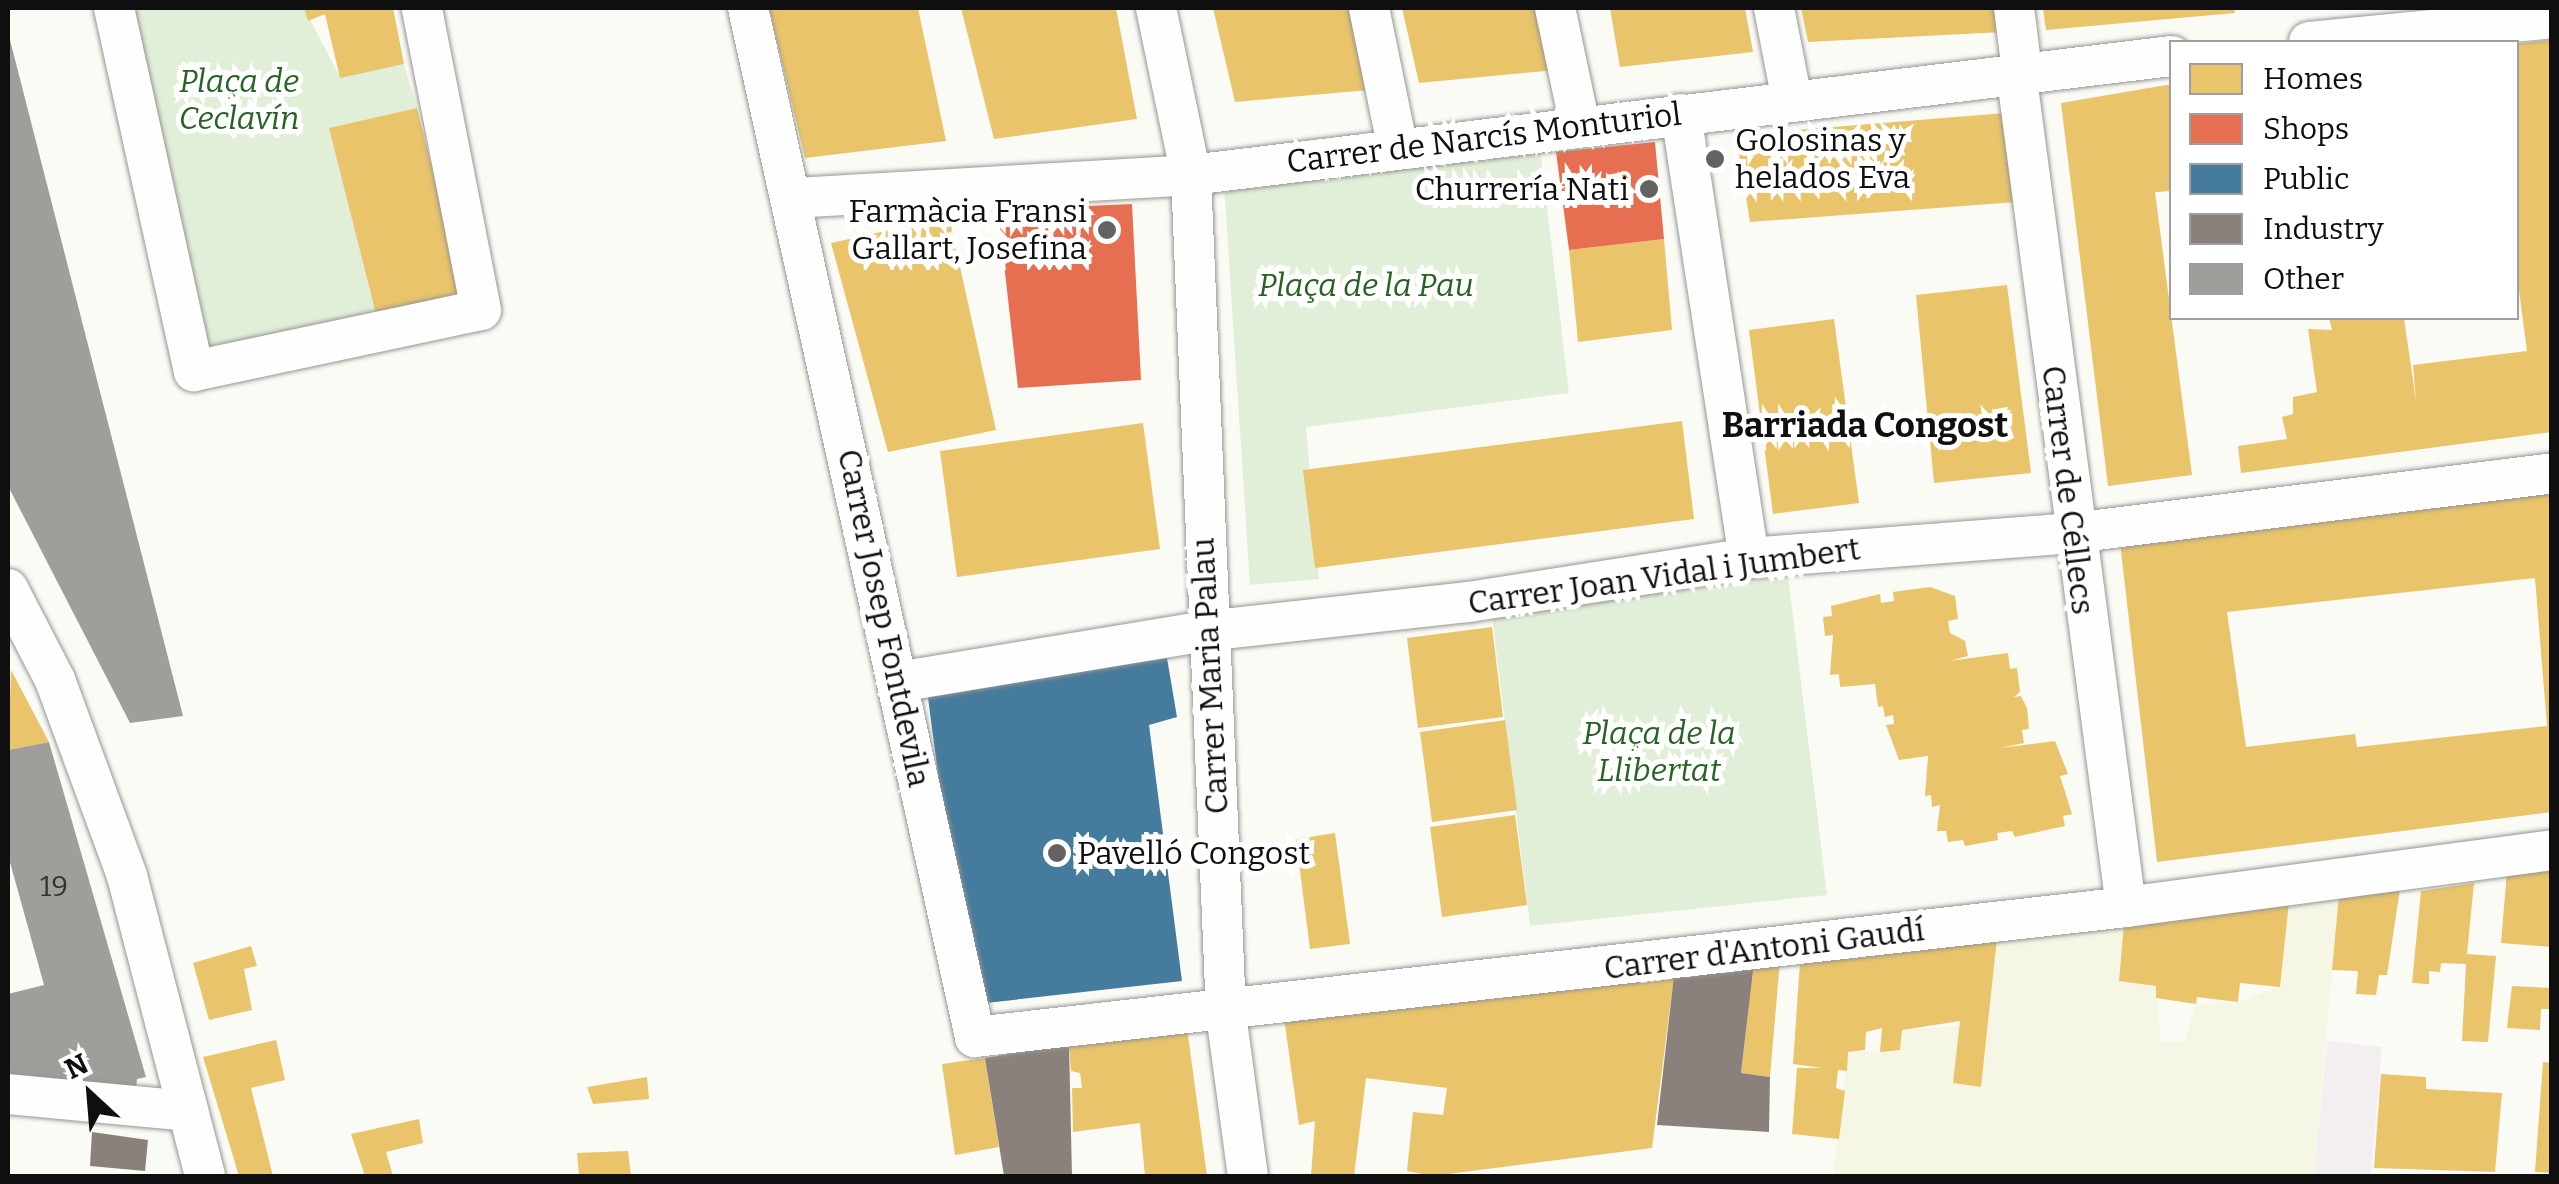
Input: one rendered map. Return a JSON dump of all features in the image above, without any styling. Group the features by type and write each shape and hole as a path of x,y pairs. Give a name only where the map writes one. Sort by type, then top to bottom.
{"street":[{"path":"114,8 194,370 481,310 422,8"},
{"name":"Carrer Josep Fontdevila","path":"748,8 794,198 975,1037"},
{"name":"Carrer Maria Palau","path":"1156,8 1191,175 1206,630 1226,1014 1248,1176"},
{"path":"1370,8 1398,149"},
{"path":"1555,8 1580,126"},
{"path":"1774,8 1792,101"},
{"name":"Carrer de Céllecs","path":"2014,8 2072,534 2126,907"},
{"path":"2315,40 2367,22 2552,18"},
{"name":"Carrer de Narcís Monturiol","path":"794,198 1191,175 2019,71 2169,56"},
{"path":"1681,114 1749,558"},
{"name":"Carrer Joan Vidal i Jumbert","path":"898,682 1206,630 1469,602 1749,558 2072,534 2552,473"},
{"path":"8,589 55,680 127,876 205,1176"},
{"name":"Carrer d'Antoni Gaudí","path":"975,1037 1226,1014 2126,907 2552,850"},
{"path":"8,1094 188,1111"}],"shaded area":[{"path":"2327,1041 2382,1047 2371,1176 2314,1176"}],"green space":[{"name":"Plaça de Ceclavín","path":"127,8 304,8 340,77 404,64 417,108 330,128 376,314 190,354"},
{"name":"Plaça de la Pau","path":"1538,131 1569,393 1306,427 1319,579 1250,585 1223,170"},
{"name":"Plaça de la Llibertat","path":"1787,567 1827,895 1530,926 1491,609"},
{"path":"2339,895 2314,1176 1833,1176 1848,1052 1899,1050 1901,1030 1960,1026 1997,938 2124,923 2119,981 2156,986 2161,1042 2185,1041 2196,1004 2238,1002 2280,986 2289,902"}],"building: Homes":[{"path":"304,8 393,8 404,64 340,78 325,14 308,21"},
{"path":"769,8 918,8 946,141 805,158"},
{"path":"961,8 1116,8 1137,119 994,139"},
{"path":"1213,8 1354,8 1369,90 1235,102"},
{"path":"1402,8 1540,8 1555,70 1419,83"},
{"path":"1610,8 1745,8 1753,52 1620,67"},
{"path":"1801,8 2000,8 2003,32 1808,42"},
{"path":"2043,8 2234,8 2235,13 2046,30"},
{"path":"2552,40 2552,432 2241,473 2238,446 2287,439 2282,417 2293,414 2293,397 2317,392 2308,329 2332,330 2330,320 2404,320 2416,401 2413,365 2527,351 2519,291 2519,44"},
{"path":"2169,85 2169,191 2155,192 2192,475 2108,486 2061,103"},
{"path":"417,108 463,292 376,314 329,128"},
{"path":"2005,113 2016,202 1750,222 1736,135"},
{"path":"949,217 996,430 888,452 831,243"},
{"path":"1664,239 1672,330 1578,342 1569,250"},
{"path":"2007,285 2031,473 1934,483 1916,295"},
{"path":"1834,319 1859,503 1773,514 1749,330"},
{"path":"1682,421 1694,519 1315,568 1303,470"},
{"path":"1143,423 1160,549 957,577 940,451"},
{"path":"2552,482 2552,812 2157,862 2119,534","holes":["2535,578 2547,726 2357,747 2355,734 2246,747 2227,612"]},
{"path":"1930,587 1955,596 1958,619 1948,621 1950,633 1965,641 1968,656 1949,661 2008,653 2010,669 2017,668 2020,692 2014,697 2021,696 2027,708 2029,729 2022,730 2024,743 2000,748 2055,741 2068,774 2060,776 2072,814 2063,816 2065,826 2015,837 2012,831 1997,833 1998,840 1965,846 1963,840 1948,842 1946,831 1937,831 1940,805 1932,807 1931,795 1925,796 1928,756 1899,760 1886,725 1894,724 1893,715 1885,717 1883,706 1878,707 1875,684 1840,687 1839,674 1830,675 1833,635 1825,636 1823,617 1832,616 1831,606 1880,594 1881,603 1894,601 1893,592"},
{"path":"1492,627 1503,717 1418,728 1407,638"},
{"path":"11,670 49,742 8,750"},
{"path":"1505,720 1517,810 1432,822 1420,732"},
{"path":"1515,815 1527,905 1442,917 1430,827"},
{"path":"1335,833 1350,944 1310,949 1296,839"},
{"path":"2552,866 2552,947 2501,943 2507,871"},
{"path":"2474,883 2467,954 2496,956 2488,1042 2462,1041 2466,964 2441,963 2440,972 2429,971 2429,984 2412,983 2421,891"},
{"path":"2400,889 2387,975 2379,975 2376,995 2356,994 2358,971 2332,970 2339,895"},
{"path":"2289,902 2280,987 2240,983 2238,1002 2197,997 2196,1004 2156,998 2156,986 2119,981 2124,923"},
{"path":"1997,938 1981,1087 1953,1083 1960,1021 1902,1030 1900,1050 1880,1052 1882,1028 1866,1032 1865,1050 1848,1052 1847,1071 1838,1070 1836,1088 1845,1091 1839,1139 1792,1134 1797,1068 1822,1068 1793,1064 1800,962"},
{"path":"251,946 257,966 244,969 252,1010 209,1020 193,963"},
{"path":"1780,960 1770,1077 1741,1073 1754,963"},
{"path":"1675,969 1652,1148 1433,1176 1407,1171 1413,1112 1443,1115 1447,1088 1366,1078 1354,1176 1311,1176 1315,1121 1299,1125 1284,1018"},
{"path":"2512,986 2552,988 2552,1009 2541,1009 2540,1030 2507,1028"},
{"path":"1187,1028 1207,1176 1145,1176 1140,1123 1073,1132 1072,1088 1082,1088 1080,1073 1071,1071 1069,1044"},
{"path":"276,1040 285,1080 251,1088 273,1176 239,1176 203,1057"},
{"path":"985,1058 999,1147 955,1155 942,1064"},
{"path":"2543,1062 2552,1063 2552,1173 2535,1172"},
{"path":"2381,1074 2426,1077 2426,1089 2502,1093 2495,1172 2374,1168"},
{"path":"647,1077 649,1099 593,1104 587,1087"},
{"path":"419,1119 423,1143 386,1152 393,1176 365,1176 351,1134"},
{"path":"628,1151 631,1176 579,1176 577,1153"}],"building: Shops":[{"path":"1655,142 1664,239 1569,250 1556,152"},
{"path":"1132,204 1141,380 1018,388 998,210"}],"building: Public":[{"name":"Pavelló Congost","path":"1167,658 1177,717 1149,725 1182,981 968,1005 927,690"}],"building: Industry":[{"path":"1754,963 1741,1073 1770,1077 1769,1132 1657,1125 1674,975"},
{"path":"1069,1044 1072,1176 1004,1176 985,1058"},
{"path":"92,1132 148,1140 145,1171 90,1166"}],"building: Other":[{"path":"9,36 183,716 130,723 8,486"},
{"path":"49,742 146,1077 137,1079 136,1088 8,1075 8,994 44,985 8,855 8,750"}],"place":[{"name":"Golosinas y helados Eva","path":"1715,159"},
{"name":"Churrería Nati","path":"1649,189"},
{"name":"Farmàcia Fransi Gallart, Josefina","path":"1107,230"},
{"name":"Pavelló Congost","path":"1057,853"}],"district":[{"name":"Barriada Congost","path":"1865,425"}]}
